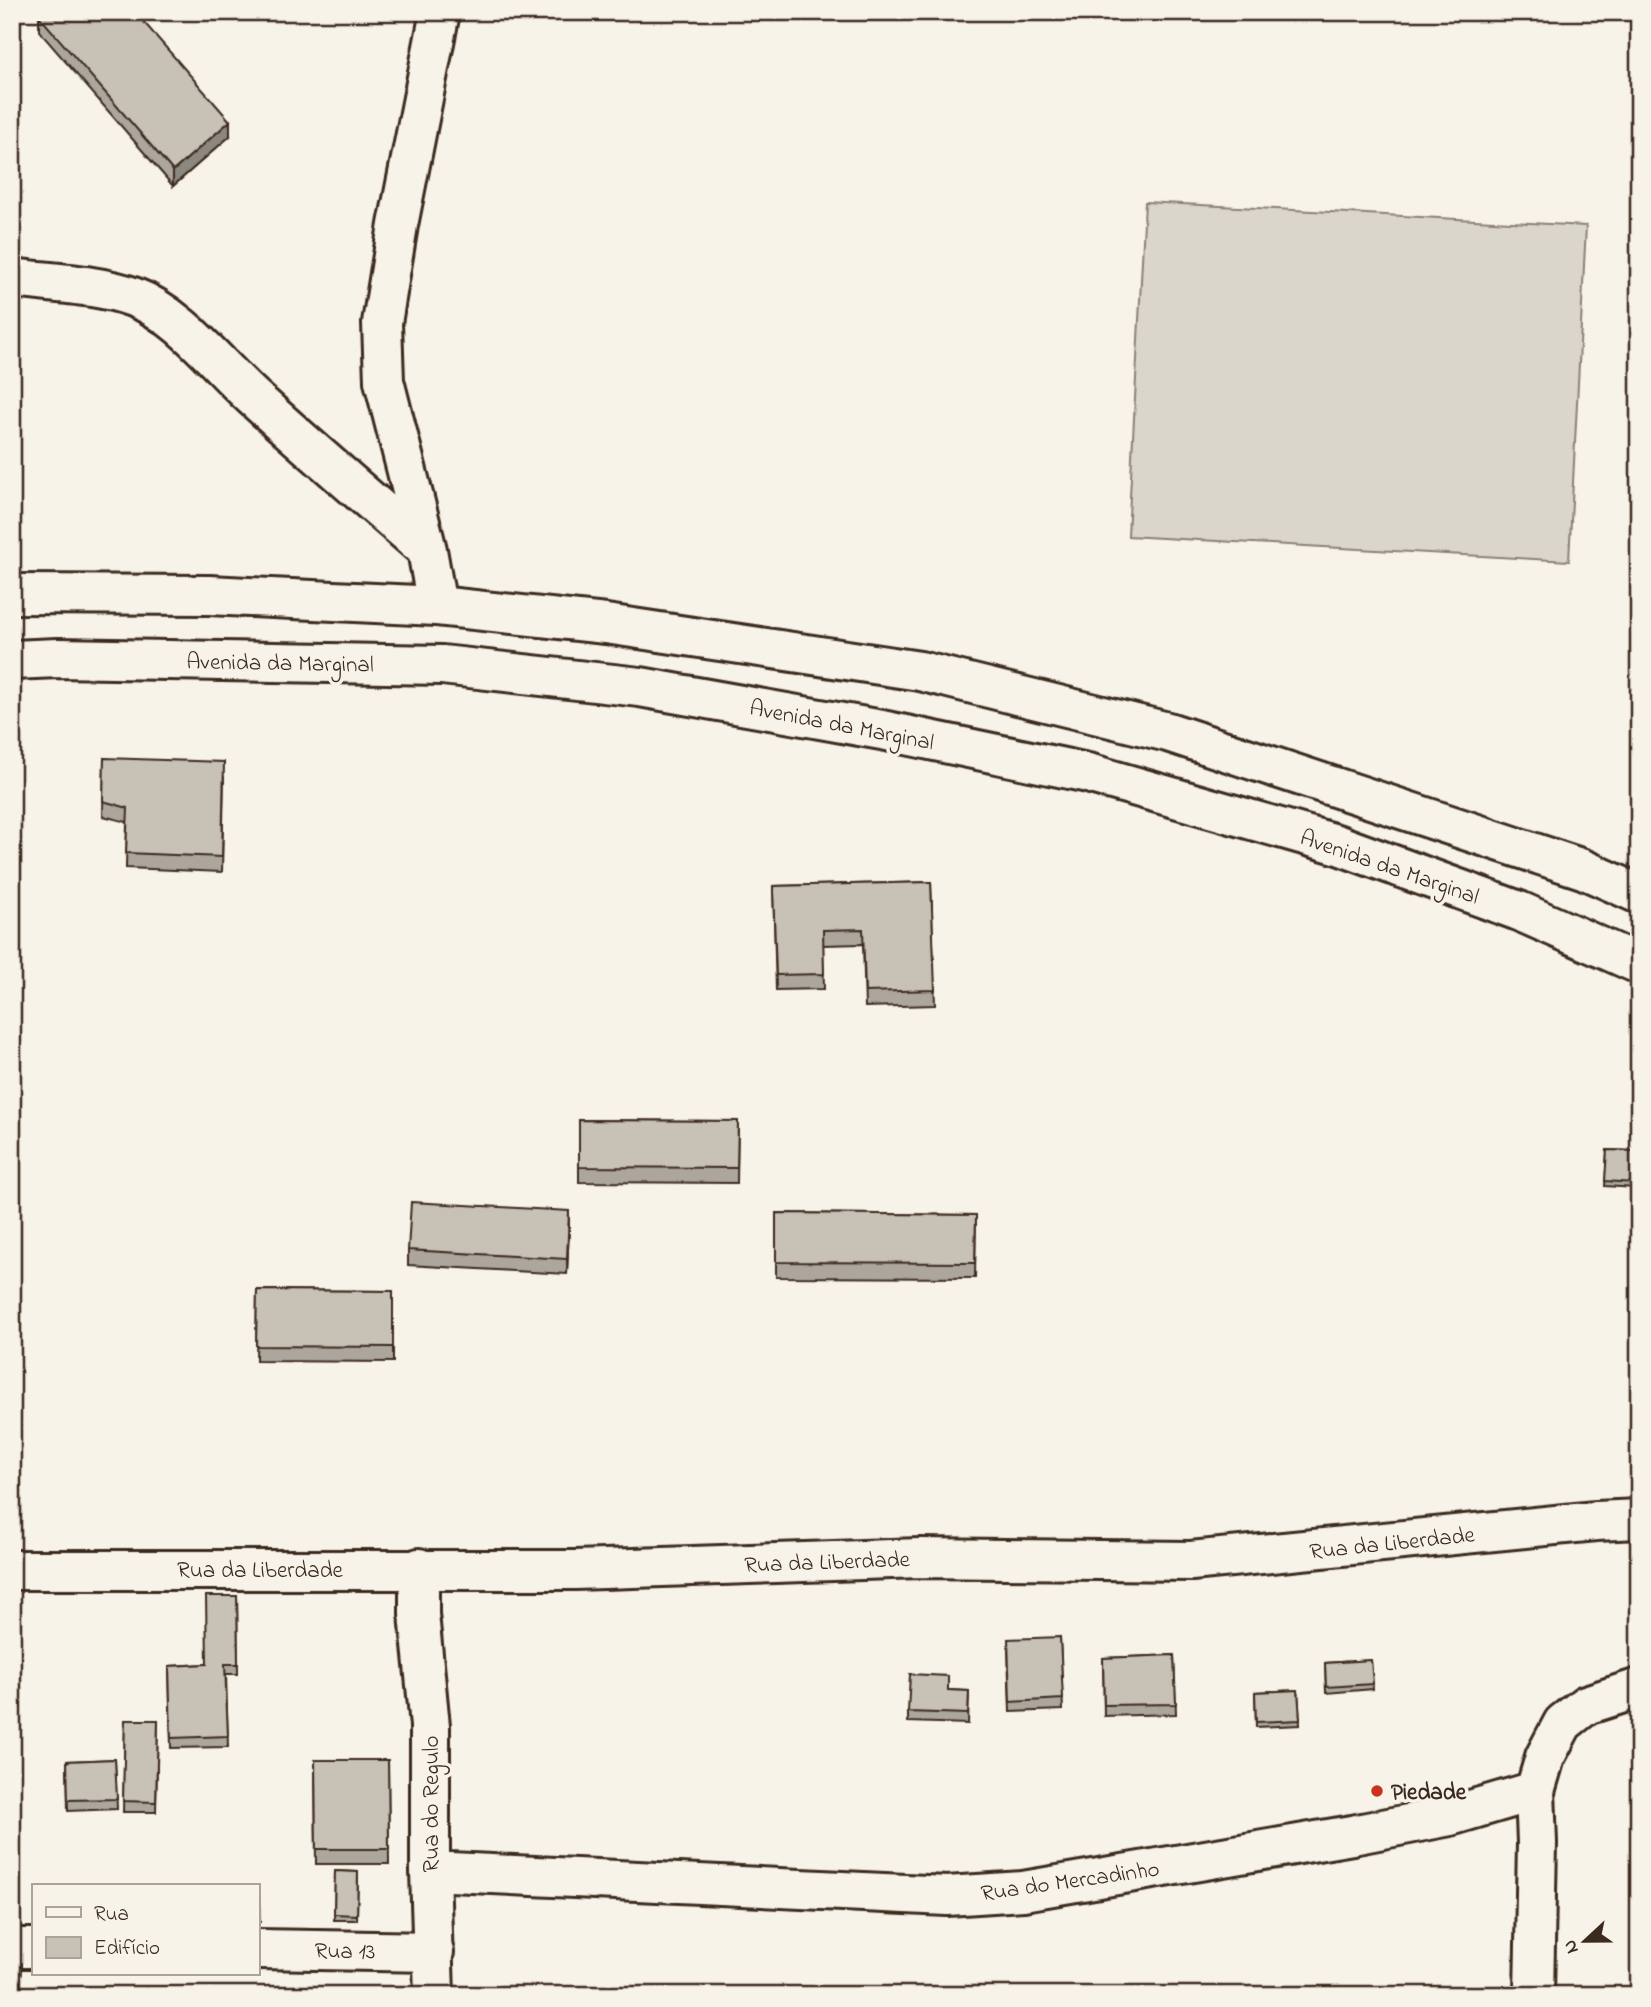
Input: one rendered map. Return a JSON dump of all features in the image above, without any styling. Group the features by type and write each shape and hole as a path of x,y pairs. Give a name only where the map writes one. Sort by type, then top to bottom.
{"street":[{"path":"438,606 427,550 384,380 382,323 398,225 440,12"},
{"path":"12,278 115,292 135,297 153,307 181,328 253,398 427,550"},
{"path":"12,594 209,595 438,606 606,624 920,670 1168,732 1583,869 1639,894"},
{"name":"Avenida da Marginal","path":"12,660 58,657 442,665 640,687 882,730 1088,773 1336,844 1519,911 1639,964"},
{"name":"Rua da Liberdade","path":"12,1570 575,1570 920,1558 1191,1562 1596,1521 1639,1519"},
{"name":"Rua do Regulo","path":"419,1568 419,1614 430,1726 430,1871 434,1995"},
{"path":"1534,1995 1537,1843 1535,1791 1545,1758 1563,1723 1586,1705 1639,1688"},
{"name":"Rua do Mercadinho","path":"430,1871 947,1896 1023,1891 1450,1816 1535,1791"},
{"path":"12,1948 32,1948"},
{"name":"Rua 13","path":"259,1948 434,1952"}],"shaded area":[{"path":"1145,202 1586,226 1569,561 1128,536"}],"building":[{"path":"44,12 135,12 230,121 173,171 39,16"},
{"path":"104,758 224,762 222,857 126,853 128,808 103,801"},
{"path":"931,882 935,990 865,992 863,929 823,930 824,974 776,975 773,886"},
{"path":"579,1120 738,1121 737,1168 579,1167"},
{"path":"1607,1150 1635,1151 1635,1183 1605,1181"},
{"path":"411,1202 569,1211 567,1259 408,1250"},
{"path":"776,1213 976,1215 975,1263 776,1262"},
{"path":"257,1290 393,1291 393,1347 256,1346"},
{"path":"206,1596 237,1596 238,1664 225,1664 228,1736 171,1738 169,1666 207,1664"},
{"path":"1060,1637 1063,1699 1010,1702 1008,1639"},
{"path":"1174,1655 1176,1704 1104,1705 1103,1658"},
{"path":"1371,1660 1373,1684 1326,1687 1325,1663"},
{"path":"910,1674 948,1676 948,1690 969,1691 968,1714 908,1712"},
{"path":"1298,1690 1300,1720 1256,1722 1255,1692"},
{"path":"125,1720 158,1720 156,1802 123,1801"},
{"path":"115,1759 117,1799 68,1800 67,1761"},
{"path":"315,1760 388,1760 389,1849 316,1849"},
{"path":"335,1871 358,1872 357,1915 334,1914"},
{"path":"12,1963 22,1963 20,1992 12,1992"}],"place":[{"name":"Piedade","path":"1377,1791"}]}
